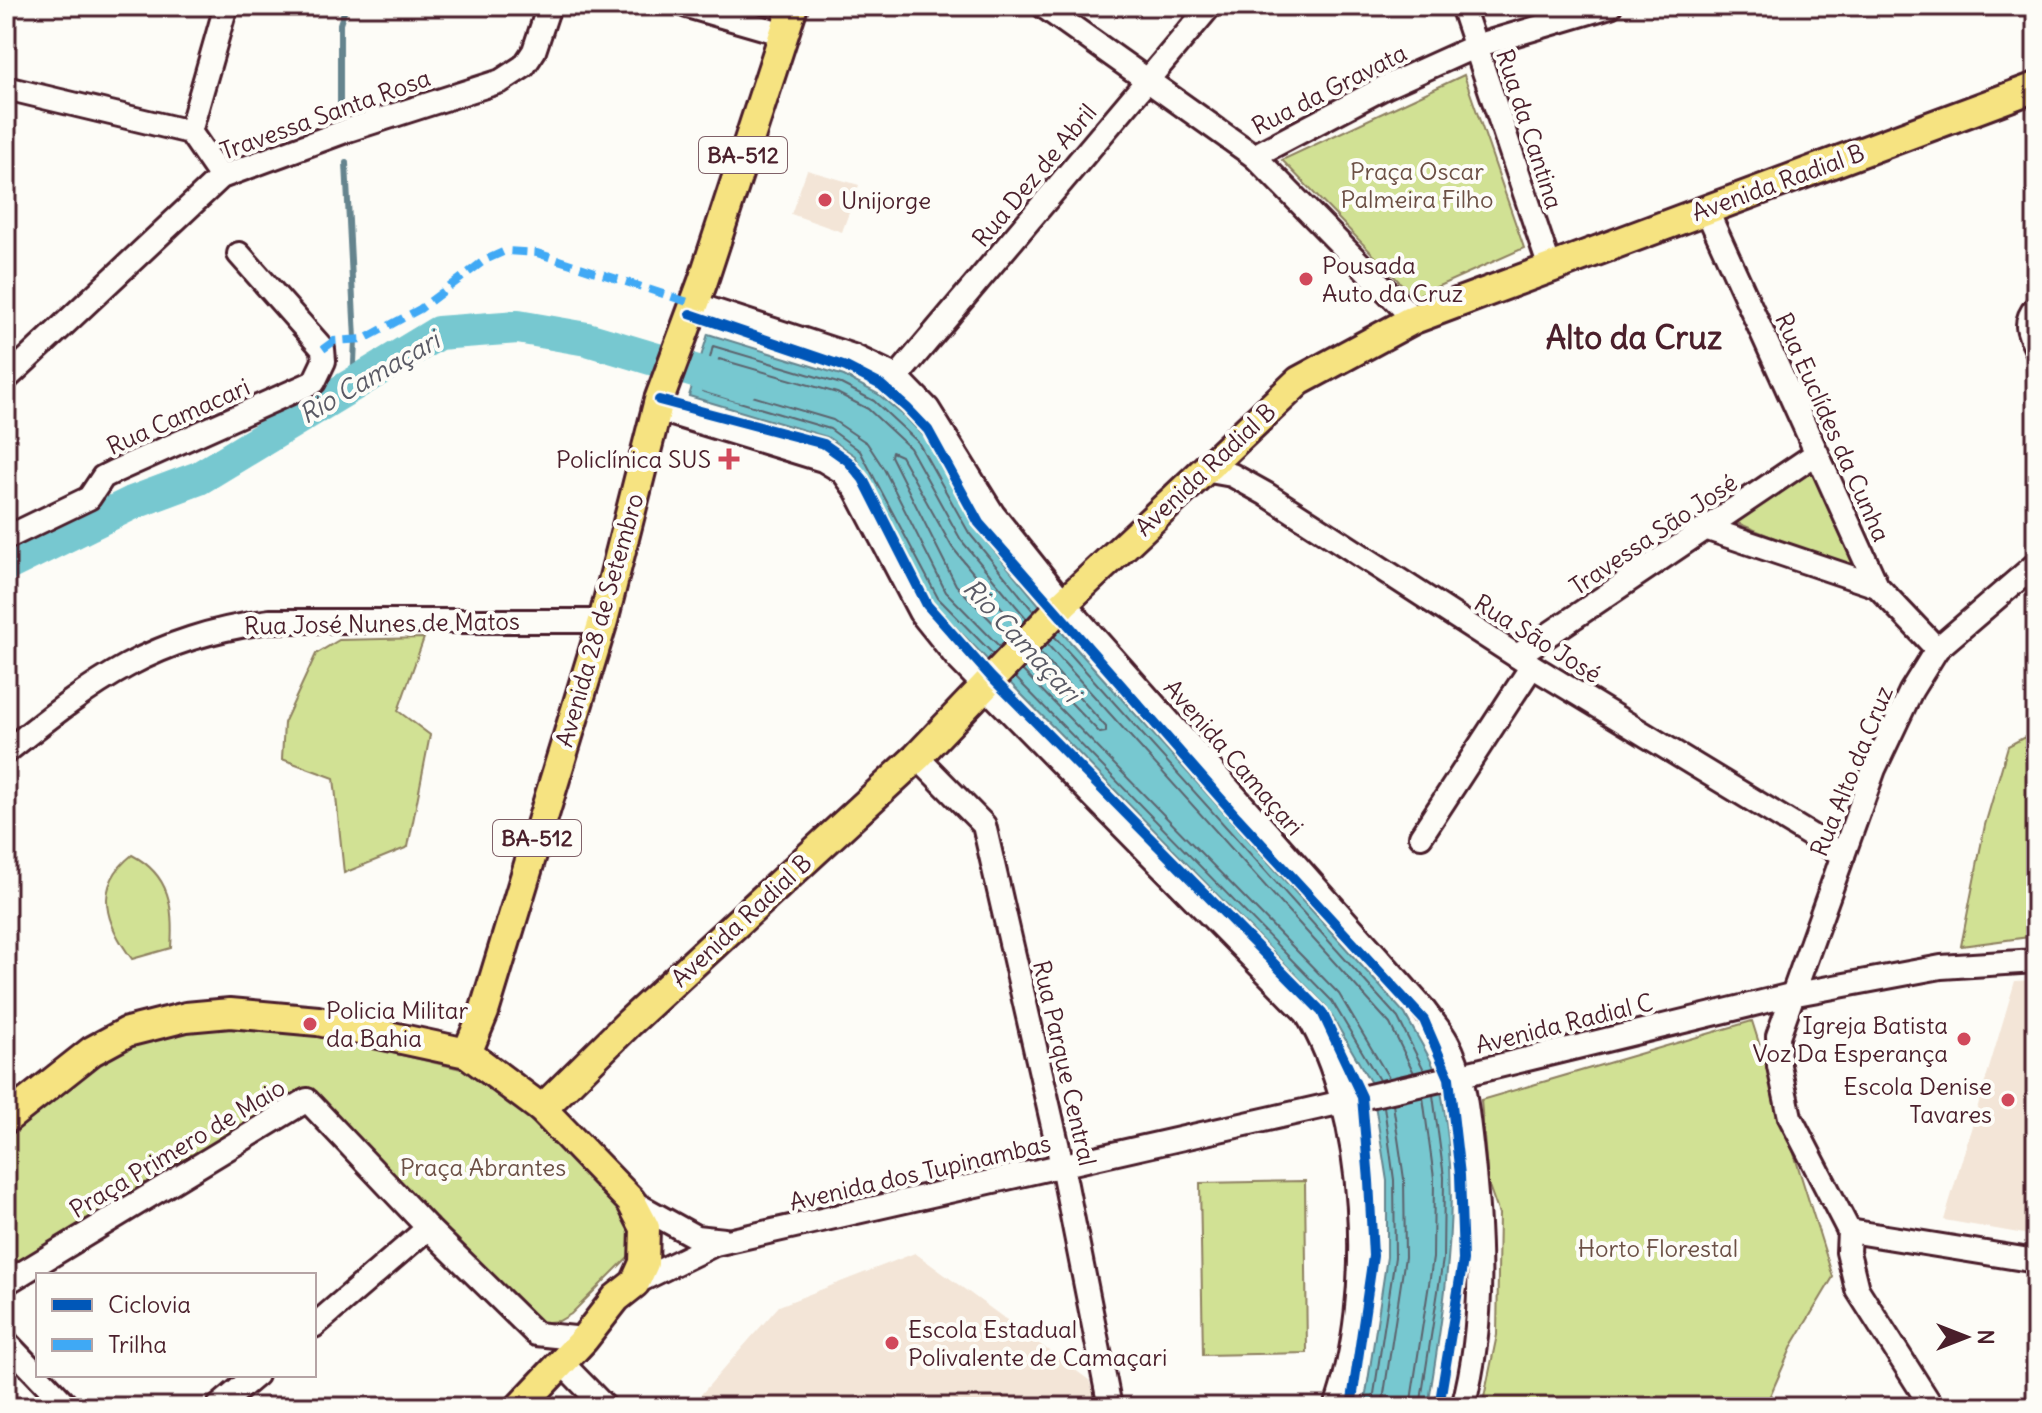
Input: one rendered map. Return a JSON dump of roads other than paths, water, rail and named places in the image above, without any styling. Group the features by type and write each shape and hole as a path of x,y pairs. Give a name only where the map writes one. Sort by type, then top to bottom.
{"main road":[{"name":"Avenida 28 de Setembro","path":"467,1053 484,1012 603,621 659,400 793,6"},
{"name":"Avenida Radial B","path":"542,1109 630,1022 917,757 1060,608 1299,381 1414,319 2036,87"},
{"path":"6,1119 92,1051 127,1032 186,1017 230,1013 318,1021 467,1053 542,1109 631,1201 646,1236 644,1263 635,1283 616,1298 584,1339 520,1407"}],"street":[{"path":"190,132 226,6"},
{"name":"Travessa Santa Rosa","path":"6,379 221,177 348,130 501,81 524,66 534,51 549,6"},
{"path":"687,6 784,34"},
{"path":"1043,6 1254,156 1414,319"},
{"name":"Rua Dez de Abril","path":"897,377 1210,6"},
{"name":"Rua da Cantina","path":"1462,6 1550,268"},
{"name":"Rua da Gravata","path":"1254,156 1385,87 1476,46 1610,6"},
{"path":"6,88 190,132 221,177"},
{"name":"Rua Euclídes da Cunha","path":"1706,209 1877,586 1937,649"},
{"name":"Rua Camacari","path":"6,538 89,498 103,477 314,382 324,361 323,349 239,254"},
{"path":"2036,307 2028,318 2027,328 2036,348"},
{"name":"Avenida Camaçari","path":"689,315 853,356 897,377 928,409 993,514 1060,608 1422,1007 1448,1043 1451,1077 1469,1124 1482,1262 1474,1365 1463,1407"},
{"path":"659,400 823,460 843,472 856,490 920,612 989,679 1306,1013 1353,1099 1358,1262 1353,1330 1336,1407"},
{"name":"Travessa São José","path":"1524,661 1817,453"},
{"name":"Rua São José","path":"1204,470 1232,475 1266,494 1524,661 1843,855"},
{"path":"1708,529 1877,586"},
{"name":"Rua Alto da Cruz","path":"1849,1231 1790,1117 1779,1066 1778,1036 1874,769 1911,691 1937,649 2036,564"},
{"name":"Rua José Nunes de Matos","path":"6,752 111,673 167,644 218,628 270,621 603,621"},
{"path":"1421,836 1524,661"},
{"name":"Rua Parque Central","path":"917,757 984,825 1062,1165 1110,1407"},
{"name":"Avenida Radial C","path":"1353,1099 1791,995 1941,967 2036,961"},
{"name":"Avenida dos Tupinambas","path":"635,1283 703,1249 1353,1099"},
{"name":"Praça Primero de Maio","path":"6,1283 307,1100 428,1228"},
{"name":"Avenida dos Tupinambas","path":"631,1201 696,1237 737,1241"},
{"path":"316,1324 428,1228 536,1334 584,1339"},
{"path":"1932,1407 1857,1289 1848,1252 1849,1231 2036,1261"},
{"path":"6,1342 36,1373"},
{"path":"562,1363 605,1407"},
{"path":"39,1377 68,1407"},
{"path":"218,1407 254,1377"}],"water":[{"path":"708,334 844,376 878,394 903,415 925,437 976,529 1065,636 1405,1014 1438,1077 1447,1126 1450,1167 1449,1247 1428,1407 1364,1407 1387,1257 1387,1181 1372,1085 1326,1006 932,603 855,456 827,437 689,396"}],"waterway":[{"path":"340,110 340,24 346,6"},
{"path":"346,163 355,339 353,387"},
{"name":"Rio Camaçari","path":"6,565 132,503 199,478 438,333 518,327 587,339 741,385"}],"place":[{"name":"Unijorge","path":"825,200"},
{"name":"Pousada Auto da Cruz","path":"1306,279"},
{"name":"Policlínica SUS","path":"729,459"},
{"name":"Policia Militar da Bahia","path":"310,1024"},
{"name":"Igreja Batista Voz Da Esperança","path":"1964,1039"},
{"name":"Escola Denise Tavares","path":"2008,1100"},
{"name":"Escola Estadual Polivalente de Camaçari","path":"892,1343"}],"district":[{"name":"Alto da Cruz","path":"1634,337"}],"park label":[{"name":"Praça Oscar Palmeira Filho","path":"1417,185"},
{"name":"Praça Abrantes","path":"483,1167"},
{"name":"Horto Florestal","path":"1658,1248"}]}
